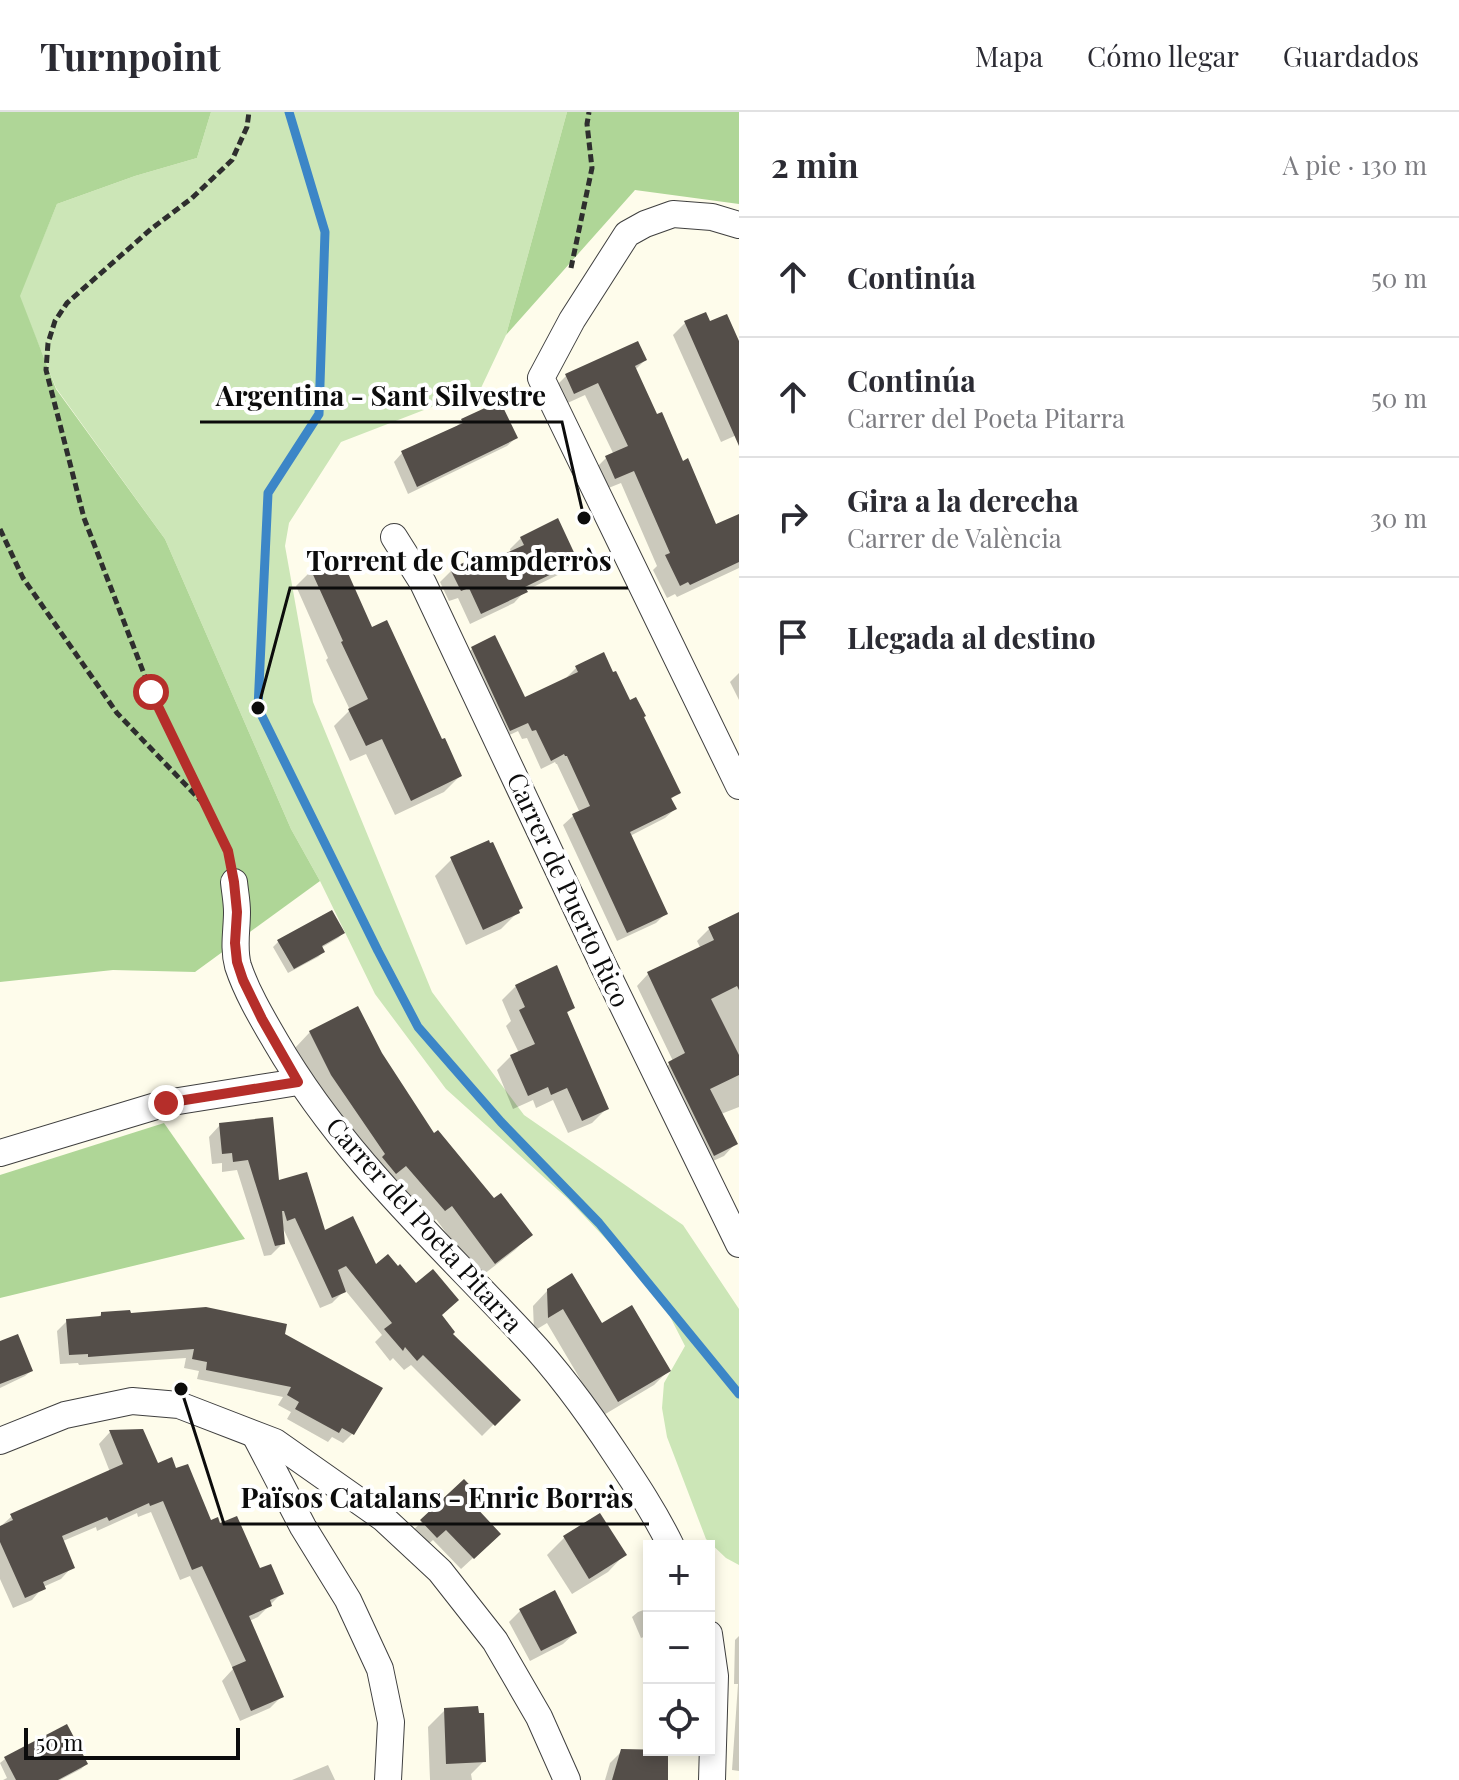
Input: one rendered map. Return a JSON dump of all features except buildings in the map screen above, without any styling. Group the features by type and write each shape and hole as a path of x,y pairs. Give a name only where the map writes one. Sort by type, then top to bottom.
{"street":[{"path":"739,225 712,217 673,214 627,234 572,320 541,378 739,786"},
{"name":"Carrer de Puerto Rico","path":"394,537 423,583 739,1244"},
{"name":"Carrer del Poeta Pitarra","path":"234,882 237,962 262,1019 298,1082 388,1193 528,1339 578,1398 639,1490 668,1540"},
{"path":"0,1153 166,1103 298,1082"},
{"path":"0,1441 65,1415 132,1401 179,1405 275,1442 383,1518 440,1571 495,1641 539,1717 567,1780"},
{"path":"255,1435 303,1527 348,1600 380,1669 391,1722 388,1780"},
{"path":"712,1780 715,1684"}],"path":[{"path":"234,882 228,851 151,692 84,518 46,370 48,343 55,321 67,303 151,229 192,198 232,160 247,127 249,112"},
{"path":"570,271 592,168 587,124 589,112"},
{"path":"0,529 23,578 117,713 207,807"}],"green space":[{"path":"0,112 211,112 197,158 57,204 20,296 56,389 165,539 291,829 320,881 195,972 113,970 0,982"},
{"path":"211,112 567,112 506,335 481,388 341,442 289,523 285,546 313,702 432,992 524,1115 683,1225 739,1309 739,1565 715,1548 715,1540 706,1539 667,1437 662,1408 664,1383 685,1346 659,1295 568,1199 446,1089 375,994 291,829 165,539 56,388 19,296 57,204 197,158"},
{"path":"567,112 739,112 739,204 635,190 506,335"},
{"path":"164,1123 245,1239 0,1298 0,1175"}],"waterway":[{"path":"289,112 325,232 319,414 268,493 258,708 418,1027 501,1122 599,1223 739,1394"}],"place":[{"name":"Argentina - Sant Silvestre","path":"584,518"},
{"name":"Torrent de Campderròs","path":"258,708"},
{"name":"Països Catalans - Enric Borràs","path":"181,1389"}],"route":[{"path":"151,692 228,851 237,912 237,962 262,1019 298,1082 166,1103"}]}
